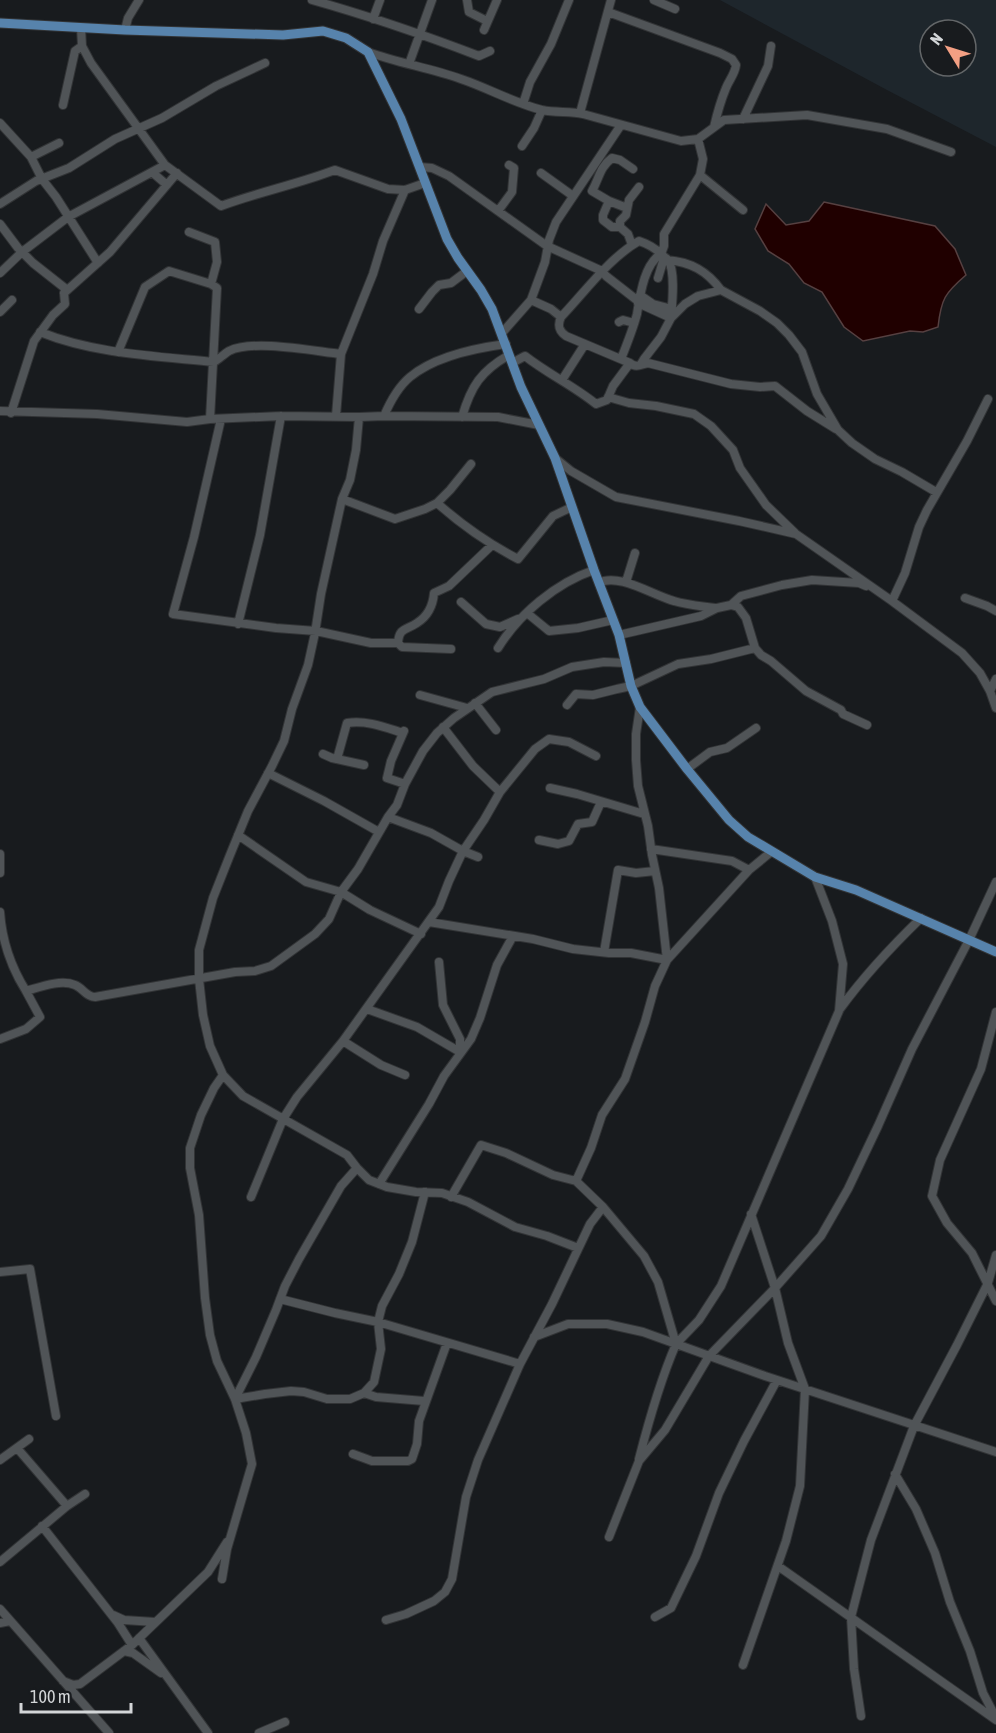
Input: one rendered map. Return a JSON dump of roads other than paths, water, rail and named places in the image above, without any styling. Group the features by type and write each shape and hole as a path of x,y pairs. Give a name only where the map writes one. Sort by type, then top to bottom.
{"main road":[{"path":"0,23 125,30 283,34 322,31 346,38 368,52 401,119 447,239 492,309 538,425 555,458 619,635 631,686 640,707 729,820 748,837 815,877 856,890 996,952"}],"street":[{"path":"125,30 128,18 139,0"},
{"path":"312,0 341,4 373,19 479,56 490,51"},
{"path":"373,19 380,0"},
{"path":"409,64 432,0"},
{"path":"467,0 469,12 487,21"},
{"path":"484,30 497,0"},
{"path":"580,113 611,0"},
{"path":"654,0 675,9"},
{"path":"523,104 530,82 551,44 566,1"},
{"path":"608,12 732,59 736,65 735,71 720,102 714,127"},
{"path":"81,28 82,46 91,63 165,165 221,206 335,170 388,189 405,190 425,183"},
{"path":"63,105 75,51 82,46"},
{"path":"742,119 768,66 771,46"},
{"path":"368,52 396,62 463,79 542,110 580,113 681,141 698,139 724,120 807,115 887,129 951,152"},
{"path":"0,204 42,179 69,168 115,139 162,118 216,86 265,63"},
{"path":"522,146 542,110"},
{"path":"0,123 31,157 42,179 98,263"},
{"path":"502,333 531,300 556,222 621,125"},
{"path":"658,278 664,257 664,234 700,176 703,159 698,139"},
{"path":"31,157 59,143"},
{"path":"627,208 592,191 598,181 599,172 612,158 620,160 633,169"},
{"path":"0,273 22,252 68,217 165,165"},
{"path":"498,210 512,192 514,168 509,165"},
{"path":"420,167 432,168 449,176 547,246 602,271 639,300 671,314"},
{"path":"153,173 167,185"},
{"path":"64,293 110,252 177,173"},
{"path":"541,173 573,196"},
{"path":"700,176 743,210"},
{"path":"620,227 620,221 626,215 629,200 639,187"},
{"path":"336,416 341,354 373,274 383,241 405,190"},
{"path":"609,201 603,220 612,226 620,227 628,234 632,245"},
{"path":"0,224 22,252 66,289 65,304 39,332 30,349 11,413"},
{"path":"189,232 215,242 217,262 211,284"},
{"path":"838,430 817,394 801,352 789,334 760,311 721,290 691,263 664,257 647,243 639,241 632,245 602,271 561,317 558,324 561,332 567,336 634,366 648,363 731,384 774,386 807,411 838,430 875,459 936,492"},
{"path":"621,359 653,261 664,257"},
{"path":"642,364 662,337 671,314 672,277 664,257"},
{"path":"118,352 145,287 169,271 217,288 210,419"},
{"path":"418,309 439,285 451,283 467,271"},
{"path":"671,314 698,296 721,290"},
{"path":"0,312 12,300"},
{"path":"531,300 551,309 561,317"},
{"path":"619,322 622,320 634,323"},
{"path":"39,332 62,341 118,352 214,362 230,351 247,346 341,354"},
{"path":"384,416 398,390 419,370 462,353 506,344"},
{"path":"562,380 585,344"},
{"path":"462,417 467,399 477,380 486,370 511,359 525,356 545,372 582,392 596,404 607,400 613,386 630,363"},
{"path":"608,397 629,403 694,414 711,426 733,450 740,468 766,505 796,534 892,601 972,663 981,673 996,708"},
{"path":"892,601 905,573 919,526 988,399"},
{"path":"0,411 97,414 187,422 280,416 498,417 538,425"},
{"path":"238,624 260,535 280,416"},
{"path":"359,417 357,450 350,480 342,499 308,665 292,709 284,741 248,811 213,898 199,950 199,979 203,1014 210,1046 223,1075 243,1096 347,1155 369,1180 387,1187 442,1194 468,1202 515,1227 578,1248"},
{"path":"221,419 194,537 173,614 238,624 316,631 371,643 398,643 402,647 451,649"},
{"path":"555,458 571,471 616,497 796,534"},
{"path":"342,499 395,519 425,509 437,502 471,464"},
{"path":"437,502 491,546 518,560 553,516 572,507"},
{"path":"398,643 399,636 406,627 416,624 427,614 433,602 434,593 449,586 491,546"},
{"path":"626,582 635,553"},
{"path":"498,648 507,634 525,615 557,590 582,574 594,570"},
{"path":"599,583 609,580 626,582 675,602 717,608"},
{"path":"619,635 701,616 731,604 741,596 782,585 812,580 859,583 876,590"},
{"path":"965,598 996,611"},
{"path":"461,602 486,624 500,627 525,615"},
{"path":"731,604 738,607 746,618 755,648 761,655 806,691 841,710 843,714 867,725"},
{"path":"525,615 549,632 613,620"},
{"path":"567,705 576,694 593,694 631,686 678,664 711,659 755,648"},
{"path":"26,992 64,983 75,985 90,997 95,997 235,972 255,971 271,966 308,939 329,919 341,892 358,869 397,805 405,784 423,751 443,727 492,692 544,679 572,667 604,662 626,663"},
{"path":"990,692 996,679"},
{"path":"420,695 468,708"},
{"path":"475,703 496,730"},
{"path":"640,707 636,734 638,786 659,888 667,960"},
{"path":"337,759 347,723 357,721 374,723 403,732 391,761 387,778 405,784"},
{"path":"443,727 473,766 500,792"},
{"path":"687,769 710,752 727,748 756,728"},
{"path":"250,1197 284,1119 297,1097 368,1009 429,922 439,906 464,851 500,792 535,749 549,739 569,742 596,756"},
{"path":"323,754 364,765"},
{"path":"268,773 379,832"},
{"path":"550,788 644,814"},
{"path":"539,840 558,844 569,841 578,824 592,822 601,802"},
{"path":"388,817 431,833 478,857"},
{"path":"238,835 306,882 341,892 370,910 421,934"},
{"path":"651,849 732,861 749,870"},
{"path":"576,1181 591,1148 602,1115 625,1079 655,986 667,960 749,870 771,852"},
{"path":"0,854 0,873"},
{"path":"604,952 618,870 636,873 656,871"},
{"path":"815,877 832,921 843,964 839,1011"},
{"path":"639,1461 665,1430 710,1356 821,1236 848,1189 912,1049 969,940 996,882"},
{"path":"0,912 5,947 16,976 40,1017 26,1029 0,1038"},
{"path":"609,1537 639,1461 652,1407 665,1369 676,1344 699,1320 721,1286 839,1011 860,981 893,944 921,918"},
{"path":"429,922 573,949 631,953 667,960"},
{"path":"379,1184 444,1076 471,1039 497,965 513,936"},
{"path":"439,962 443,1005 460,1040 460,1052"},
{"path":"368,1009 417,1027 460,1052"},
{"path":"996,1012 981,1069 939,1160 932,1196 947,1223 972,1253 996,1301"},
{"path":"343,1041 381,1065 405,1075"},
{"path":"222,1579 231,1535 252,1464 246,1433 235,1400 217,1361 210,1335 198,1215 190,1168 190,1148 201,1114 223,1075"},
{"path":"451,1197 481,1145 506,1153 553,1175 576,1181 603,1207 644,1256 658,1282 676,1344"},
{"path":"235,1400 261,1347 285,1286 299,1258 341,1186 357,1168"},
{"path":"235,1400 291,1391 304,1392 327,1399 350,1399 364,1393 374,1383 381,1349 378,1322 382,1306 399,1274 412,1242 425,1192"},
{"path":"386,1620 434,1601 445,1592 452,1579 466,1497 478,1460 520,1364 590,1224 603,1207"},
{"path":"743,1665 786,1541 800,1486 805,1389 788,1342 775,1288 751,1214"},
{"path":"861,1716 854,1669 851,1617 871,1540 914,1426 988,1283 996,1255"},
{"path":"0,1272 30,1269 56,1416"},
{"path":"280,1299 378,1322 520,1364"},
{"path":"534,1337 568,1324 607,1324 643,1332 777,1380 996,1452"},
{"path":"353,1454 372,1461 412,1459 417,1444 424,1401 447,1343"},
{"path":"655,1617 671,1608 696,1556 719,1493 777,1380"},
{"path":"364,1393 376,1397 424,1401"},
{"path":"0,1460 29,1439"},
{"path":"17,1448 66,1506"},
{"path":"895,1474 916,1509 935,1553 983,1693 996,1719"},
{"path":"0,1562 66,1506 85,1494"},
{"path":"42,1526 111,1614 132,1645"},
{"path":"63,1681 73,1685 80,1684 124,1652 208,1572 231,1535"},
{"path":"778,1566 996,1719"},
{"path":"0,1609 109,1733"},
{"path":"111,1614 124,1620 155,1622"},
{"path":"0,1623 10,1621"},
{"path":"139,1638 208,1733"},
{"path":"124,1652 133,1653 144,1659 169,1680"},
{"path":"80,1684 80,1701"},
{"path":"259,1733 285,1722"}]}
